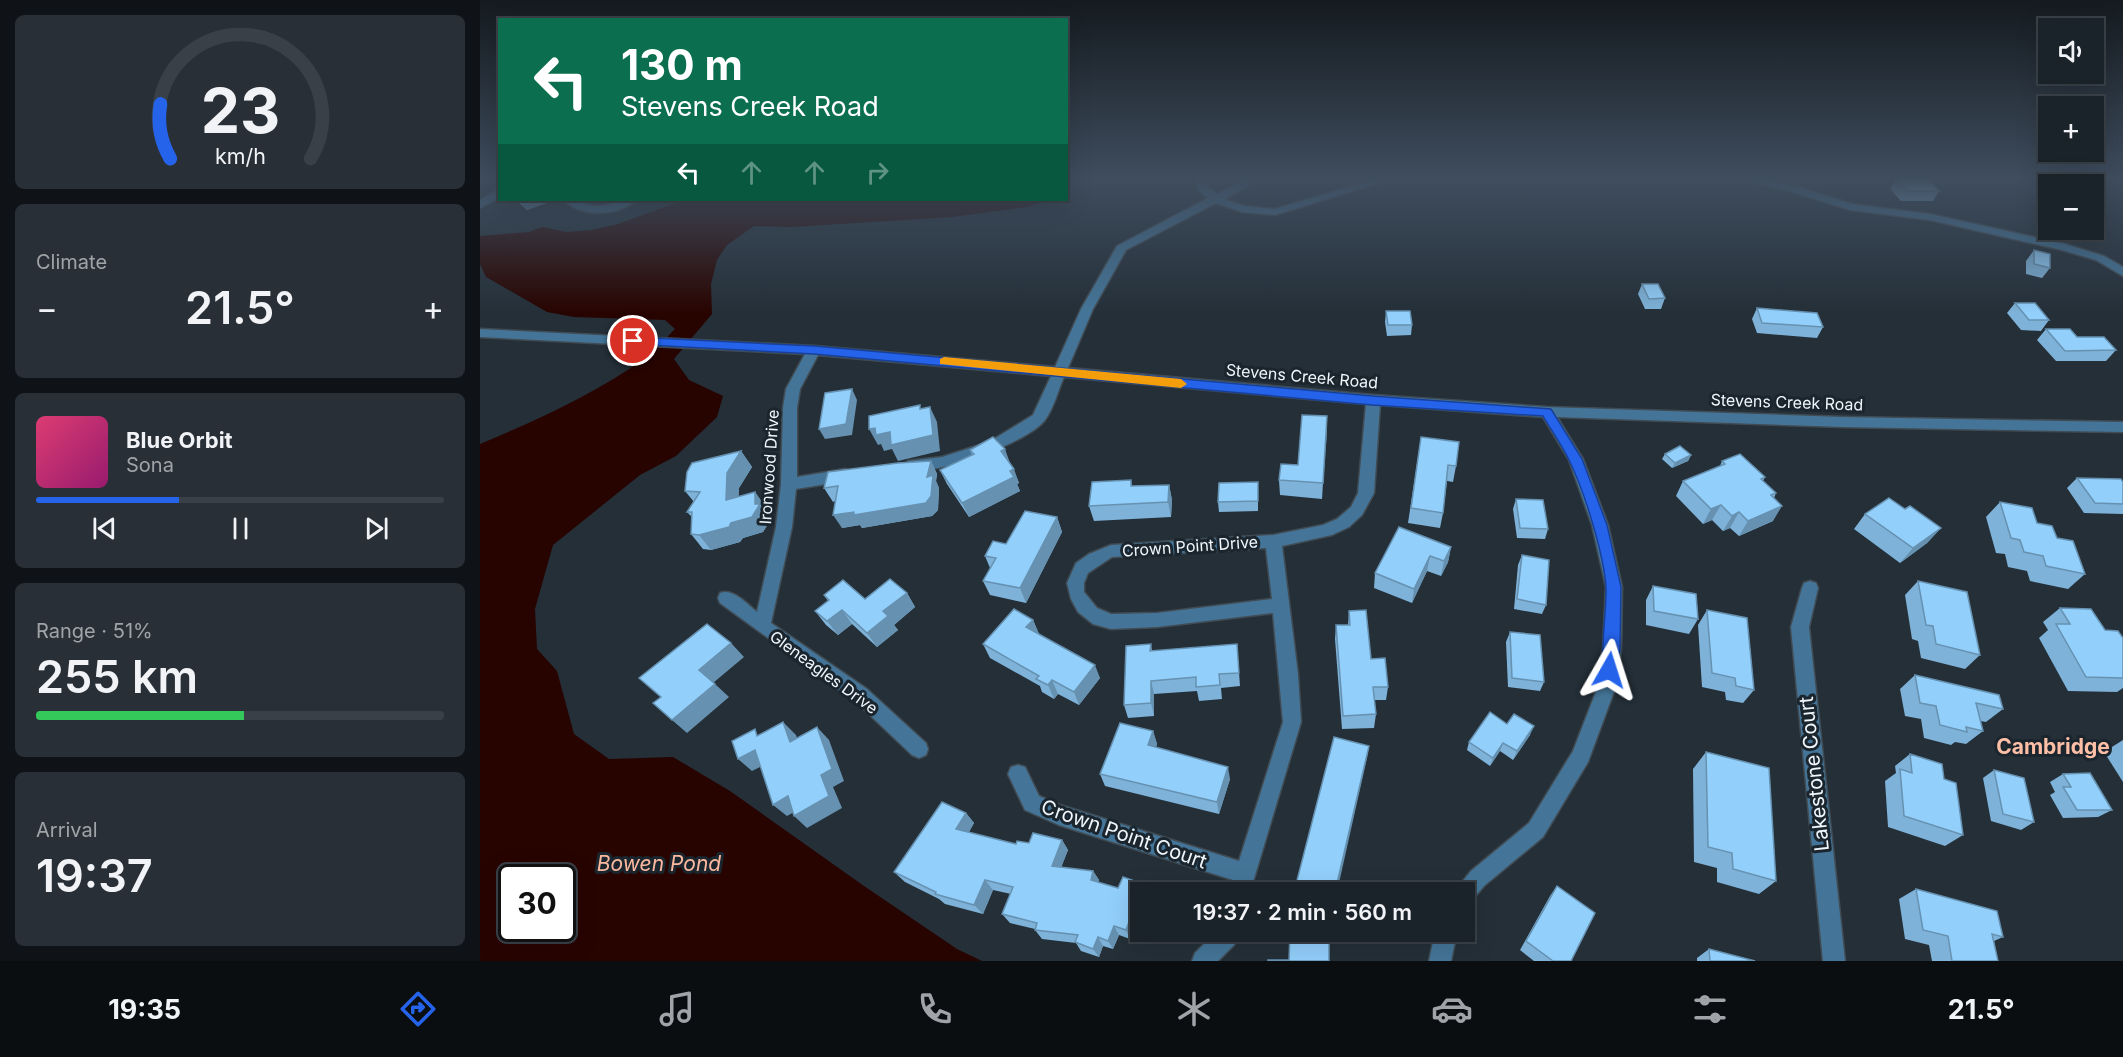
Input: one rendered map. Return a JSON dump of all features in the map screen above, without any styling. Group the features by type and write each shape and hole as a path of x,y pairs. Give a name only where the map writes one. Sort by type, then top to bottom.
{"street":[{"path":"899,467 942,462 994,446 1039,418 1087,309 1121,248 1168,224"},
{"path":"1961,224 2065,247 2100,258 2123,272"},
{"name":"Stevens Creek Road","path":"480,333 814,350 1372,400 1547,412 1831,422 2123,427"},
{"name":"Ironwood Drive","path":"762,626 784,527 789,484 790,408 793,389 814,350"},
{"name":"Crown Point Drive","path":"1281,605 1130,622 1100,620 1077,599 1075,591 1079,572 1090,561 1111,551 1273,541 1326,531 1342,523 1357,512 1366,493 1372,400"},
{"path":"1474,882 1536,830 1581,756 1606,689 1612,650 1614,587 1600,525 1576,459 1547,412"},
{"path":"789,484 856,473"},
{"path":"1244,882 1292,722 1273,541"},
{"name":"Lakestone Court","path":"1810,588 1800,627 1834,961"},
{"name":"Gleneagles Drive","path":"726,598 861,695 920,749"},
{"name":"Crown Point Court","path":"1017,774 1032,803 1238,882"},
{"path":"1203,961 1220,942"},
{"path":"1440,961 1444,942"}],"water":[{"name":"Bowen Pond","path":"618,224 842,224 792,227 754,226 727,245 717,260 711,284 712,314 674,359 689,380 723,396 717,417 676,456 640,475 553,545 535,609 537,649 557,671 574,734 609,759 673,757 730,791 957,949 982,961 480,961 480,444 544,416 607,383 649,355 675,329 665,320 574,317 547,312 486,277 480,264 480,236 529,232 542,227 567,232 592,230"}],"building":[{"path":"2034,250 2050,254 2050,268 2034,264"},
{"path":"1642,284 1658,284 1665,298 1649,299"},
{"path":"2015,303 2035,303 2049,320 2029,320"},
{"path":"1757,308 1817,313 1823,327 1762,323"},
{"path":"1386,311 1410,311 1412,325 1388,325"},
{"path":"2046,329 2070,329 2077,337 2104,337 2116,350 2065,351"},
{"path":"852,389 846,424 819,429 825,393"},
{"path":"920,405 920,409 930,407 933,435 891,445 890,432 876,435 875,428 869,429 869,416"},
{"path":"1302,415 1327,416 1323,483 1279,480 1281,464 1298,465"},
{"path":"993,437 1005,449 1001,451 1014,469 1010,471 1014,477 962,503 940,470 974,454 970,450"},
{"path":"1421,437 1459,442 1456,466 1448,465 1443,513 1411,508"},
{"path":"1680,446 1691,455 1675,463 1665,454"},
{"path":"741,451 727,473 726,500 755,492 755,504 760,504 752,517 731,523 729,527 699,535 691,534 692,512 687,512 700,492 685,491 687,472 692,463"},
{"path":"1740,454 1765,477 1761,479 1776,493 1771,495 1782,506 1748,521 1739,512 1732,516 1721,505 1711,509 1683,481 1725,464 1722,461"},
{"path":"931,461 927,477 933,475 931,496 926,503 854,515 854,512 833,515 838,486 824,488 828,472"},
{"path":"2077,478 2121,479 2123,504 2095,503"},
{"path":"1131,480 1131,486 1169,485 1168,502 1089,506 1092,482"},
{"path":"1258,482 1258,501 1218,502 1219,483"},
{"path":"1889,498 1905,509 1910,506 1941,528 1913,548 1865,514"},
{"path":"1516,499 1543,500 1548,529 1520,528"},
{"path":"2000,502 2032,508 2037,523 2052,526 2057,538 2073,541 2085,574 2046,566 2043,556 2024,552 2020,540 2011,538"},
{"path":"1025,511 1057,517 1020,588 983,581 996,558 985,556 993,541 1006,544"},
{"path":"1399,527 1451,547 1444,561 1430,556 1414,589 1375,573"},
{"path":"1522,555 1549,560 1546,605 1517,599"},
{"path":"890,579 907,593 883,611 888,616 867,633 842,610 827,621 815,611 829,600 824,595 843,580 865,599"},
{"path":"1918,581 1967,592 1980,655 1936,644 1933,626 1926,625"},
{"path":"1653,586 1696,594 1698,619 1654,611"},
{"path":"2060,608 2091,609 2105,630 2118,631 2123,638 2123,678 2086,677 2056,624 2070,624"},
{"path":"1014,609 1033,620 1026,627 1095,665 1074,692 1052,680 1048,685 1036,679 1039,676 983,644"},
{"path":"1366,610 1371,659 1385,658 1388,687 1373,687 1376,714 1343,716 1336,625 1350,625 1349,611"},
{"path":"1707,610 1747,618 1754,690 1736,686 1735,678 1712,673"},
{"path":"707,624 731,643 699,670 715,684 672,720 653,703 661,697 639,678"},
{"path":"1510,632 1540,635 1544,682 1512,678"},
{"path":"1151,644 1150,651 1237,644 1239,673 1219,674 1220,685 1196,687 1196,677 1151,681 1151,703 1124,705 1126,646"},
{"path":"1915,675 1999,695 2003,709 1976,703 1983,731 1966,727 1967,732 1940,725 1936,706 1920,703"},
{"path":"1490,712 1507,724 1514,714 1534,726 1517,751 1503,743 1493,758 1469,742"},
{"path":"783,722 790,742 817,727 832,769 821,775 829,796 794,816 788,796 773,805 755,750 738,759 732,741 755,729 757,736"},
{"path":"1120,723 1153,731 1148,745 1228,767 1217,802 1100,774"},
{"path":"1334,737 1369,746 1337,882 1297,882"},
{"path":"1706,752 1769,768 1776,881 1733,869 1732,853 1708,847"},
{"path":"1910,754 1942,764 1944,779 1956,783 1963,835 1904,816 1900,769 1912,773"},
{"path":"1994,770 2024,778 2034,822 2003,814"},
{"path":"2090,773 2112,810 2077,810 2063,787 2071,787 2063,774"},
{"path":"942,802 966,813 956,829 1016,844 1017,841 1029,843 1033,833 1062,840 1052,866 1093,871 1091,880 1118,888 1123,877 1137,882 1130,882 1130,919 1126,930 1114,926 1108,941 1098,937 1093,949 1075,942 1078,935 1035,930 1037,923 1002,914 1013,887 985,880 974,905 935,894 936,892 894,872"},
{"path":"1557,886 1595,913 1571,961 1553,961 1526,941"},
{"path":"1916,889 1997,911 2003,937 1992,934 1998,961 1952,961 1948,936 1923,930"},
{"path":"1290,942 1329,942 1329,961 1268,961 1289,960"},
{"path":"1709,949 1755,961 1710,961"}],"slow traffic":[{"path":"944,361 1181,384"}],"district":[{"name":"Cambridge","path":"2053,746"}],"route":[{"path":"633,341 814,350 1372,400 1547,412 1576,459 1600,525 1614,587 1609,670"}]}
